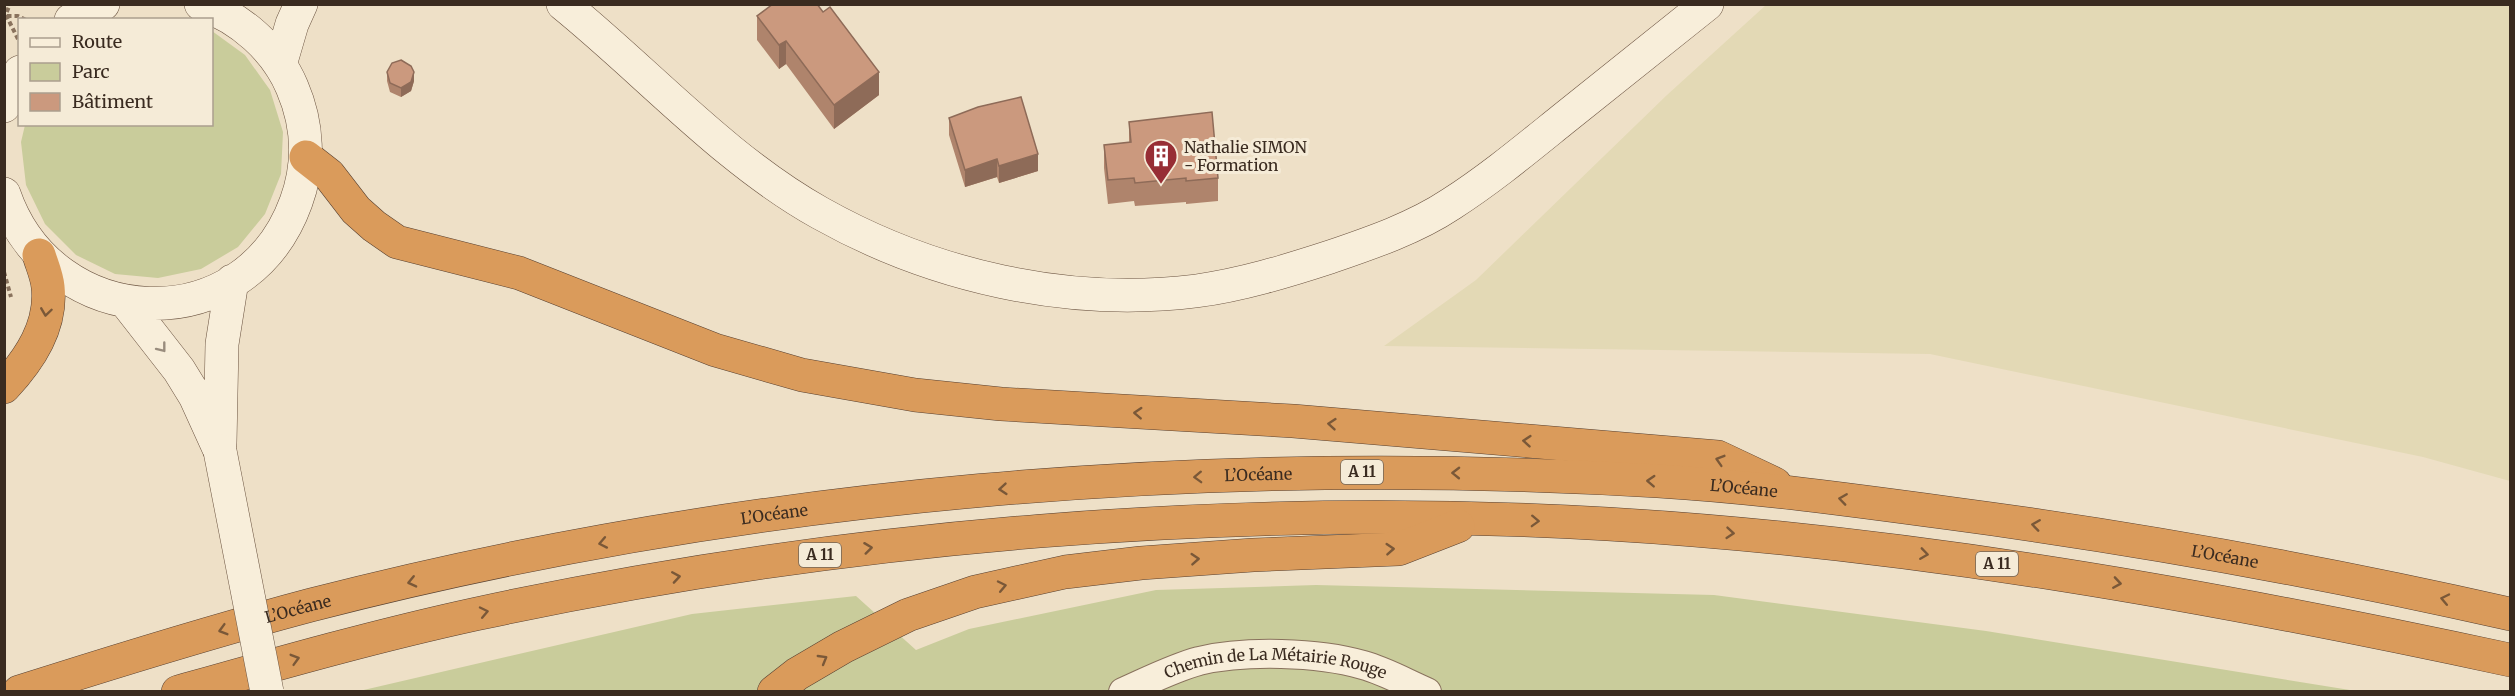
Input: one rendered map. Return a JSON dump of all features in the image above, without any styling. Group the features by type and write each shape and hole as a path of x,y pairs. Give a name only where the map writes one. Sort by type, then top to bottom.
{"highway":[{"path":"306,157 329,175 356,210 397,242 519,273 715,350 802,375 915,395 1001,404 1293,421 1718,457 1793,492"},
{"path":"4,387 31,354 40,336 48,310 48,285 39,255"},
{"name":"L’Océane","path":"19,692 145,652 313,605 505,561 730,521 931,496 1094,482 1342,472 1484,474 1647,481 1793,492 2105,534 2357,580 2511,614"},
{"path":"774,692 796,674 908,615 975,592 1065,572 1142,563 1253,555 1399,549 1477,519"},
{"name":"A 11","path":"177,692 350,643 608,588 868,548 994,535 1129,525 1262,520 1477,519 1606,524 1857,545 2121,583 2263,609 2511,660"}],"street":[{"path":"75,18 103,4"},
{"path":"280,65 292,24 301,4"},
{"path":"563,4 760,173 819,213 887,245 952,269 1025,286 1089,294 1197,291 1288,271 1381,240 1458,199 1506,165 1707,4"},
{"path":"4,194 10,212 23,235 39,255 57,272 101,296 126,302 153,304 181,302 207,294 232,281 256,264 276,241 292,215 302,187 306,138 300,109 290,82 280,65 265,45 246,28 207,5"},
{"path":"232,281 222,344 220,451 267,692"},
{"path":"126,302 179,370 195,396 220,451"},
{"name":"Chemin de La Métairie Rouge","path":"1123,692 1199,661 1274,654 1364,665 1426,692"}],"path":[{"path":"5,17 10,4"},
{"path":"5,17 22,18"},
{"path":"5,17 18,38"},
{"path":"4,272 11,297 48,310"}],"shaded area":[{"path":"1766,5 2510,5 2510,481 2423,457 1930,354 1384,346 1476,280 1667,95"}],"green space":[{"path":"213,32 245,55 270,90 283,132 281,174 265,214 238,247 201,269 158,278 115,274 76,255 45,224 26,185 21,142 25,126 213,126"},
{"path":"1316,585 1714,595 1986,631 2356,691 355,692 692,614 856,596 916,650 969,629 1156,590"}],"building":[{"path":"773,4 817,4 823,12 830,7 879,72 834,105 786,41 779,45 757,16"},
{"path":"401,60 411,66 414,72 411,82 401,88 390,83 387,72 392,63"},
{"path":"1021,97 1038,154 999,166 997,159 965,170 949,118 978,107"},
{"path":"1212,112 1218,178 1186,181 1186,178 1135,183 1134,178 1108,180 1104,145 1131,142 1129,122"}],"place":[{"name":"Nathalie SIMON - Formation","path":"1161,185"}]}
